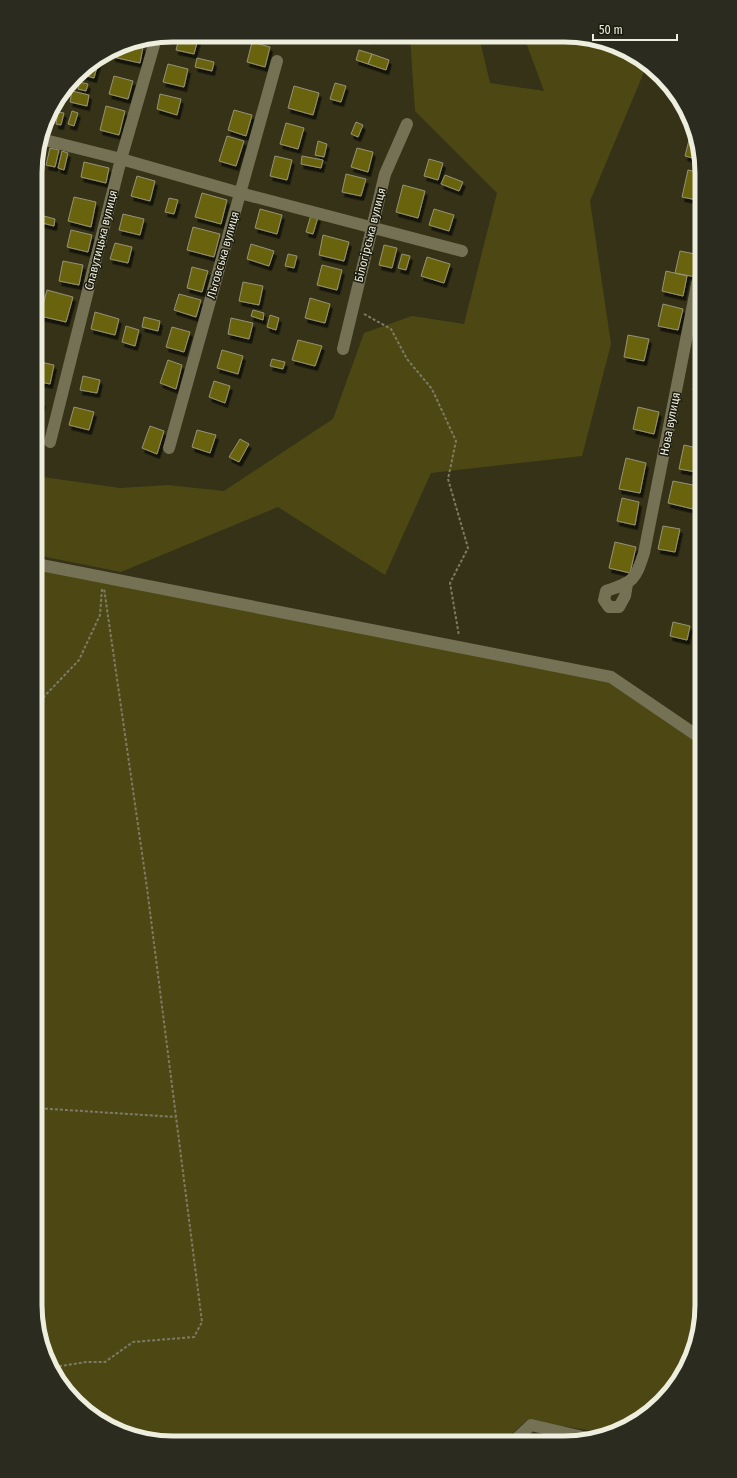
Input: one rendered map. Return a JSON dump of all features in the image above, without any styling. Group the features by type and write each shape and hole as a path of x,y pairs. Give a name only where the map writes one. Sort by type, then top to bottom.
{"street":[{"name":"Славутицька вулиця","path":"50,442 121,159 154,44"},
{"name":"Льговська вулиця","path":"169,448 277,61"},
{"name":"Білогірська вулиця","path":"342,349 385,174 407,124"},
{"path":"46,140 462,251"},
{"name":"Нова вулиця","path":"627,584 638,573 644,553 695,295"},
{"path":"42,565 611,677 695,733"},
{"path":"519,1436 531,1425 578,1435"}],"path":[{"path":"352,308 391,329 408,359 432,389 456,441 448,479 468,548 450,583 460,635 457,647"},
{"path":"42,699 80,660 100,615 102,577"},
{"path":"57,1367 86,1362 105,1362 133,1342 194,1337 202,1322 147,888 102,577"},
{"path":"42,1108 176,1117"}],"shaded area":[{"path":"410,42 480,42 490,83 544,91 526,42 573,42 590,45 622,55 645,70 590,201 611,344 582,456 431,473 385,575 278,507 121,572 42,556 42,477 120,488 168,485 224,491 333,419 364,333 412,316 464,324 497,193 415,111"},
{"path":"42,570 609,682 695,739 695,1314 691,1339 678,1371 668,1385 657,1398 644,1409 622,1423 596,1432 527,1420 510,1436 156,1435 139,1432 107,1419 86,1404 74,1392 55,1363 45,1331 42,1305"}],"building":[{"path":"178,42 197,42 194,54 176,50"},
{"path":"252,42 270,47 265,67 247,62"},
{"path":"143,47 140,63 113,57 131,49"},
{"path":"359,50 372,54 368,64 356,60"},
{"path":"372,54 389,60 386,70 368,64"},
{"path":"197,58 214,62 212,71 195,67"},
{"path":"168,64 188,69 184,87 163,82"},
{"path":"97,66 94,78 85,75"},
{"path":"114,76 133,81 128,99 109,94"},
{"path":"79,82 88,84 86,91 78,89"},
{"path":"335,83 346,86 341,102 330,99"},
{"path":"294,86 319,93 313,115 288,108"},
{"path":"72,91 89,95 87,106 70,102"},
{"path":"160,94 181,99 177,115 157,109"},
{"path":"106,106 125,111 119,135 100,130"},
{"path":"234,110 252,115 246,136 228,130"},
{"path":"72,111 78,113 74,126 68,124"},
{"path":"58,112 64,113 61,125 56,124"},
{"path":"356,122 363,125 358,137 351,134"},
{"path":"286,123 304,128 298,149 280,144"},
{"path":"227,136 244,141 236,166 219,161"},
{"path":"689,140 690,140 694,158 685,156"},
{"path":"318,141 327,144 324,157 315,155"},
{"path":"50,148 59,150 55,167 46,165"},
{"path":"357,148 373,152 368,172 351,167"},
{"path":"62,151 68,153 64,170 58,168"},
{"path":"275,156 292,160 287,180 270,176"},
{"path":"302,156 323,160 321,168 301,164"},
{"path":"429,159 443,163 438,180 424,176"},
{"path":"84,162 109,168 106,183 81,177"},
{"path":"688,170 695,172 695,200 682,197"},
{"path":"346,174 366,179 361,196 342,192"},
{"path":"445,175 463,182 459,191 441,184"},
{"path":"137,176 155,181 150,201 131,196"},
{"path":"403,185 425,191 418,218 396,212"},
{"path":"202,193 227,200 221,224 195,217"},
{"path":"74,197 96,202 91,227 68,221"},
{"path":"169,198 178,200 174,214 165,212"},
{"path":"260,209 282,215 277,234 255,228"},
{"path":"434,209 454,215 449,231 429,225"},
{"path":"123,214 144,219 140,235 119,230"},
{"path":"311,215 318,217 313,234 306,232"},
{"path":"42,216 55,219 54,226 42,223"},
{"path":"193,227 220,234 214,257 187,250"},
{"path":"71,230 92,235 88,252 67,247"},
{"path":"323,235 349,242 344,261 319,255"},
{"path":"115,243 132,247 128,263 110,259"},
{"path":"251,244 274,251 269,266 247,259"},
{"path":"384,245 397,248 392,268 379,265"},
{"path":"680,251 695,254 695,277 675,273"},
{"path":"288,254 297,256 294,268 285,266"},
{"path":"402,254 410,256 406,270 398,268"},
{"path":"427,257 450,264 444,283 421,276"},
{"path":"63,261 83,265 79,285 59,281"},
{"path":"322,265 342,270 337,290 317,285"},
{"path":"192,267 208,271 202,292 187,288"},
{"path":"666,271 687,276 683,296 662,291"},
{"path":"243,282 263,286 259,305 239,301"},
{"path":"47,290 73,297 66,322 42,316 42,309"},
{"path":"179,294 201,300 196,317 174,310"},
{"path":"310,298 330,304 325,323 305,318"},
{"path":"663,304 683,309 678,330 658,326"},
{"path":"253,310 264,313 263,320 251,316"},
{"path":"95,312 119,319 115,335 91,329"},
{"path":"270,315 279,318 276,330 267,327"},
{"path":"144,317 160,321 158,331 142,327"},
{"path":"231,318 253,323 249,339 228,334"},
{"path":"126,326 139,330 135,346 122,342"},
{"path":"172,327 190,332 184,352 166,347"},
{"path":"628,335 649,339 644,361 624,357"},
{"path":"298,340 322,346 315,366 292,360"},
{"path":"222,350 243,356 238,374 217,368"},
{"path":"272,359 285,362 283,369 270,366"},
{"path":"168,360 182,365 176,389 160,383"},
{"path":"42,362 54,365 50,384 42,382"},
{"path":"83,376 100,380 97,393 80,390"},
{"path":"695,380 695,390 693,390"},
{"path":"214,381 230,386 225,403 209,397"},
{"path":"74,407 94,412 89,430 69,425"},
{"path":"638,407 659,412 654,434 633,429"},
{"path":"150,426 164,431 157,454 142,448"},
{"path":"197,430 216,435 210,453 192,447"},
{"path":"240,439 249,444 239,462 229,457"},
{"path":"684,445 695,447 695,472 679,469"},
{"path":"626,458 646,463 640,493 619,489"},
{"path":"673,481 695,485 695,500 693,509 668,503"},
{"path":"622,498 639,502 635,525 617,521"},
{"path":"663,526 680,529 675,552 658,549"},
{"path":"615,542 636,547 630,573 609,568"},
{"path":"673,622 690,626 687,640 670,636"}]}
